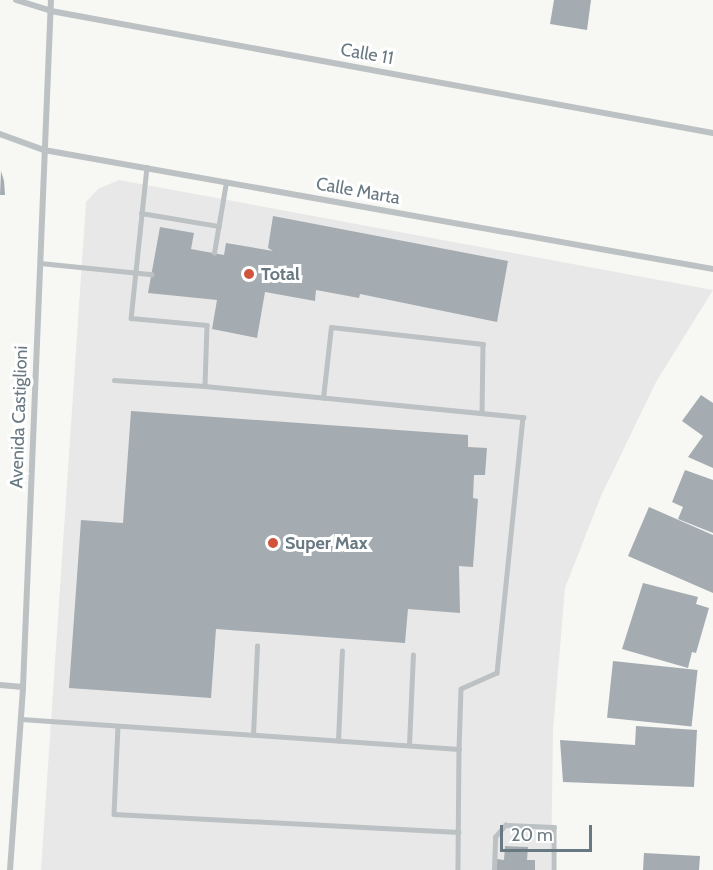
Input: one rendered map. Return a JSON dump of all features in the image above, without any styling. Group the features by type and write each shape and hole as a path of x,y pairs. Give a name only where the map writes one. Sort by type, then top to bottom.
{"street":[{"name":"Calle 11","path":"16,0 51,12 713,133"},
{"name":"Avenida Castiglioni","path":"10,870 23,687 51,0"},
{"name":"Calle Marta","path":"0,134 44,150 713,269"},
{"path":"0,685 23,687"}],"lane":[{"path":"147,168 133,272 131,318 207,325 205,387"},
{"path":"214,253 226,182"},
{"path":"141,213 219,226"},
{"path":"40,263 151,274"},
{"path":"323,398 331,327 483,344 482,413"},
{"path":"114,380 523,417 497,673 461,689 458,870"},
{"path":"253,735 257,646"},
{"path":"338,741 342,651"},
{"path":"409,745 414,655"},
{"path":"21,719 459,749"},
{"path":"118,726 114,814 459,832"},
{"path":"494,870 495,837 505,825 554,827 554,870"}],"shaded area":[{"path":"119,180 713,290 656,382 601,496 565,588 553,731 551,870 41,870 86,202 98,189"}],"building":[{"path":"554,0 591,0 587,30 550,24"},
{"path":"1,171 4,181 5,195 0,195"},
{"path":"273,216 508,261 497,322 360,294 359,298 316,290 315,301 265,292 257,338 212,329 217,300 148,293 160,227 194,233 191,249 224,255 226,243 273,251 268,248"},
{"path":"701,395 713,403 713,468 688,457 703,436 682,421"},
{"path":"131,411 468,435 468,447 487,448 485,475 474,475 473,498 478,499 473,567 459,566 460,613 408,609 405,643 216,629 211,698 69,688 81,520 123,523"},
{"path":"685,470 713,480 713,533 678,519 683,507 672,502"},
{"path":"649,507 713,535 713,593 628,556"},
{"path":"643,583 698,597 696,604 709,608 696,653 692,652 688,668 622,649"},
{"path":"613,661 698,670 692,727 607,718"},
{"path":"636,726 697,730 694,787 563,782 560,740 635,745"},
{"path":"505,846 528,847 527,860 535,860 535,870 496,870 497,859 504,860"},
{"path":"644,853 700,856 699,870 643,870"}],"place":[{"name":"Total","path":"249,274"},
{"name":"Super Max","path":"273,543"}]}
